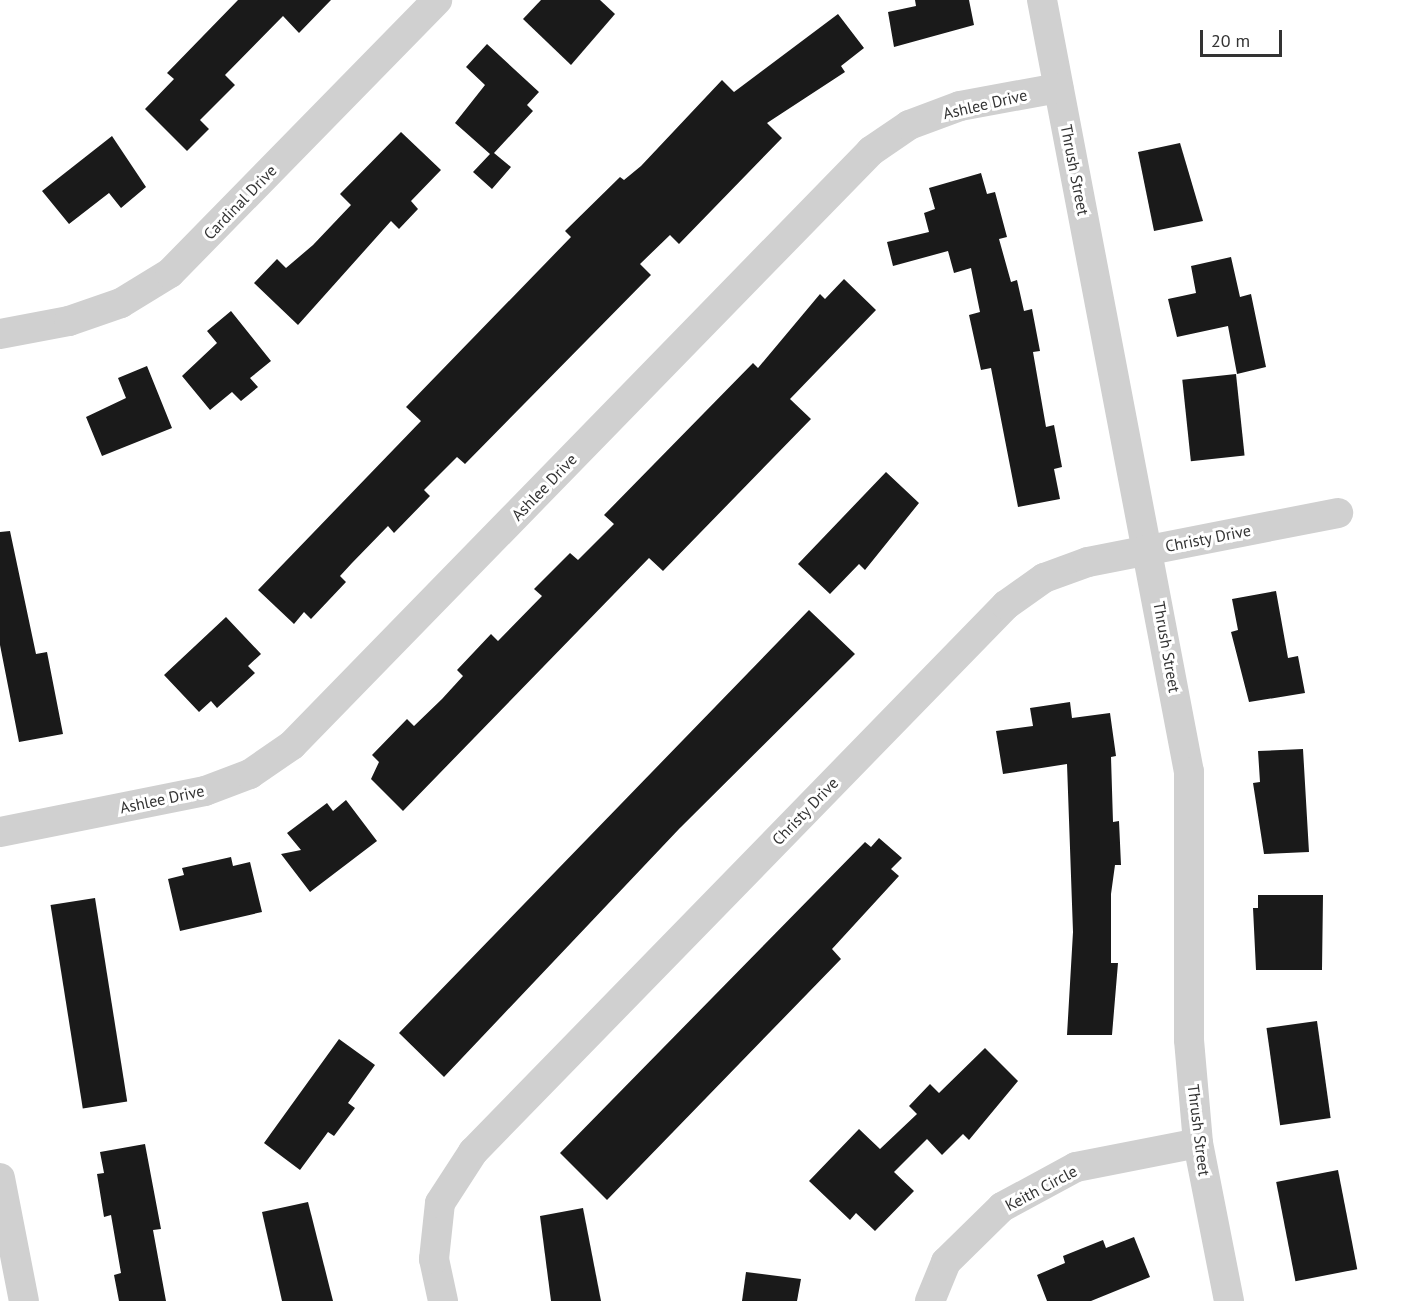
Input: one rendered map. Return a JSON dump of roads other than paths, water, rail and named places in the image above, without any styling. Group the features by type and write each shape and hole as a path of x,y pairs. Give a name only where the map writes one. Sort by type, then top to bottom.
{"street":[{"name":"Cardinal Drive","path":"0,334 69,321 121,303 170,273 437,0"},
{"name":"Thrush Street","path":"1042,0 1150,549 1189,772 1189,1040 1198,1143 1228,1301"},
{"name":"Ashlee Drive","path":"0,832 205,791 250,774 292,745 871,151 909,125 960,106 1058,88"},
{"name":"Christy Drive","path":"443,1301 434,1259 440,1203 473,1152 1006,605 1044,578 1088,562 1338,513"},
{"name":"Keith Circle","path":"930,1301 946,1262 1002,1207 1076,1167 1198,1143"},
{"path":"0,1178 24,1301"}]}
